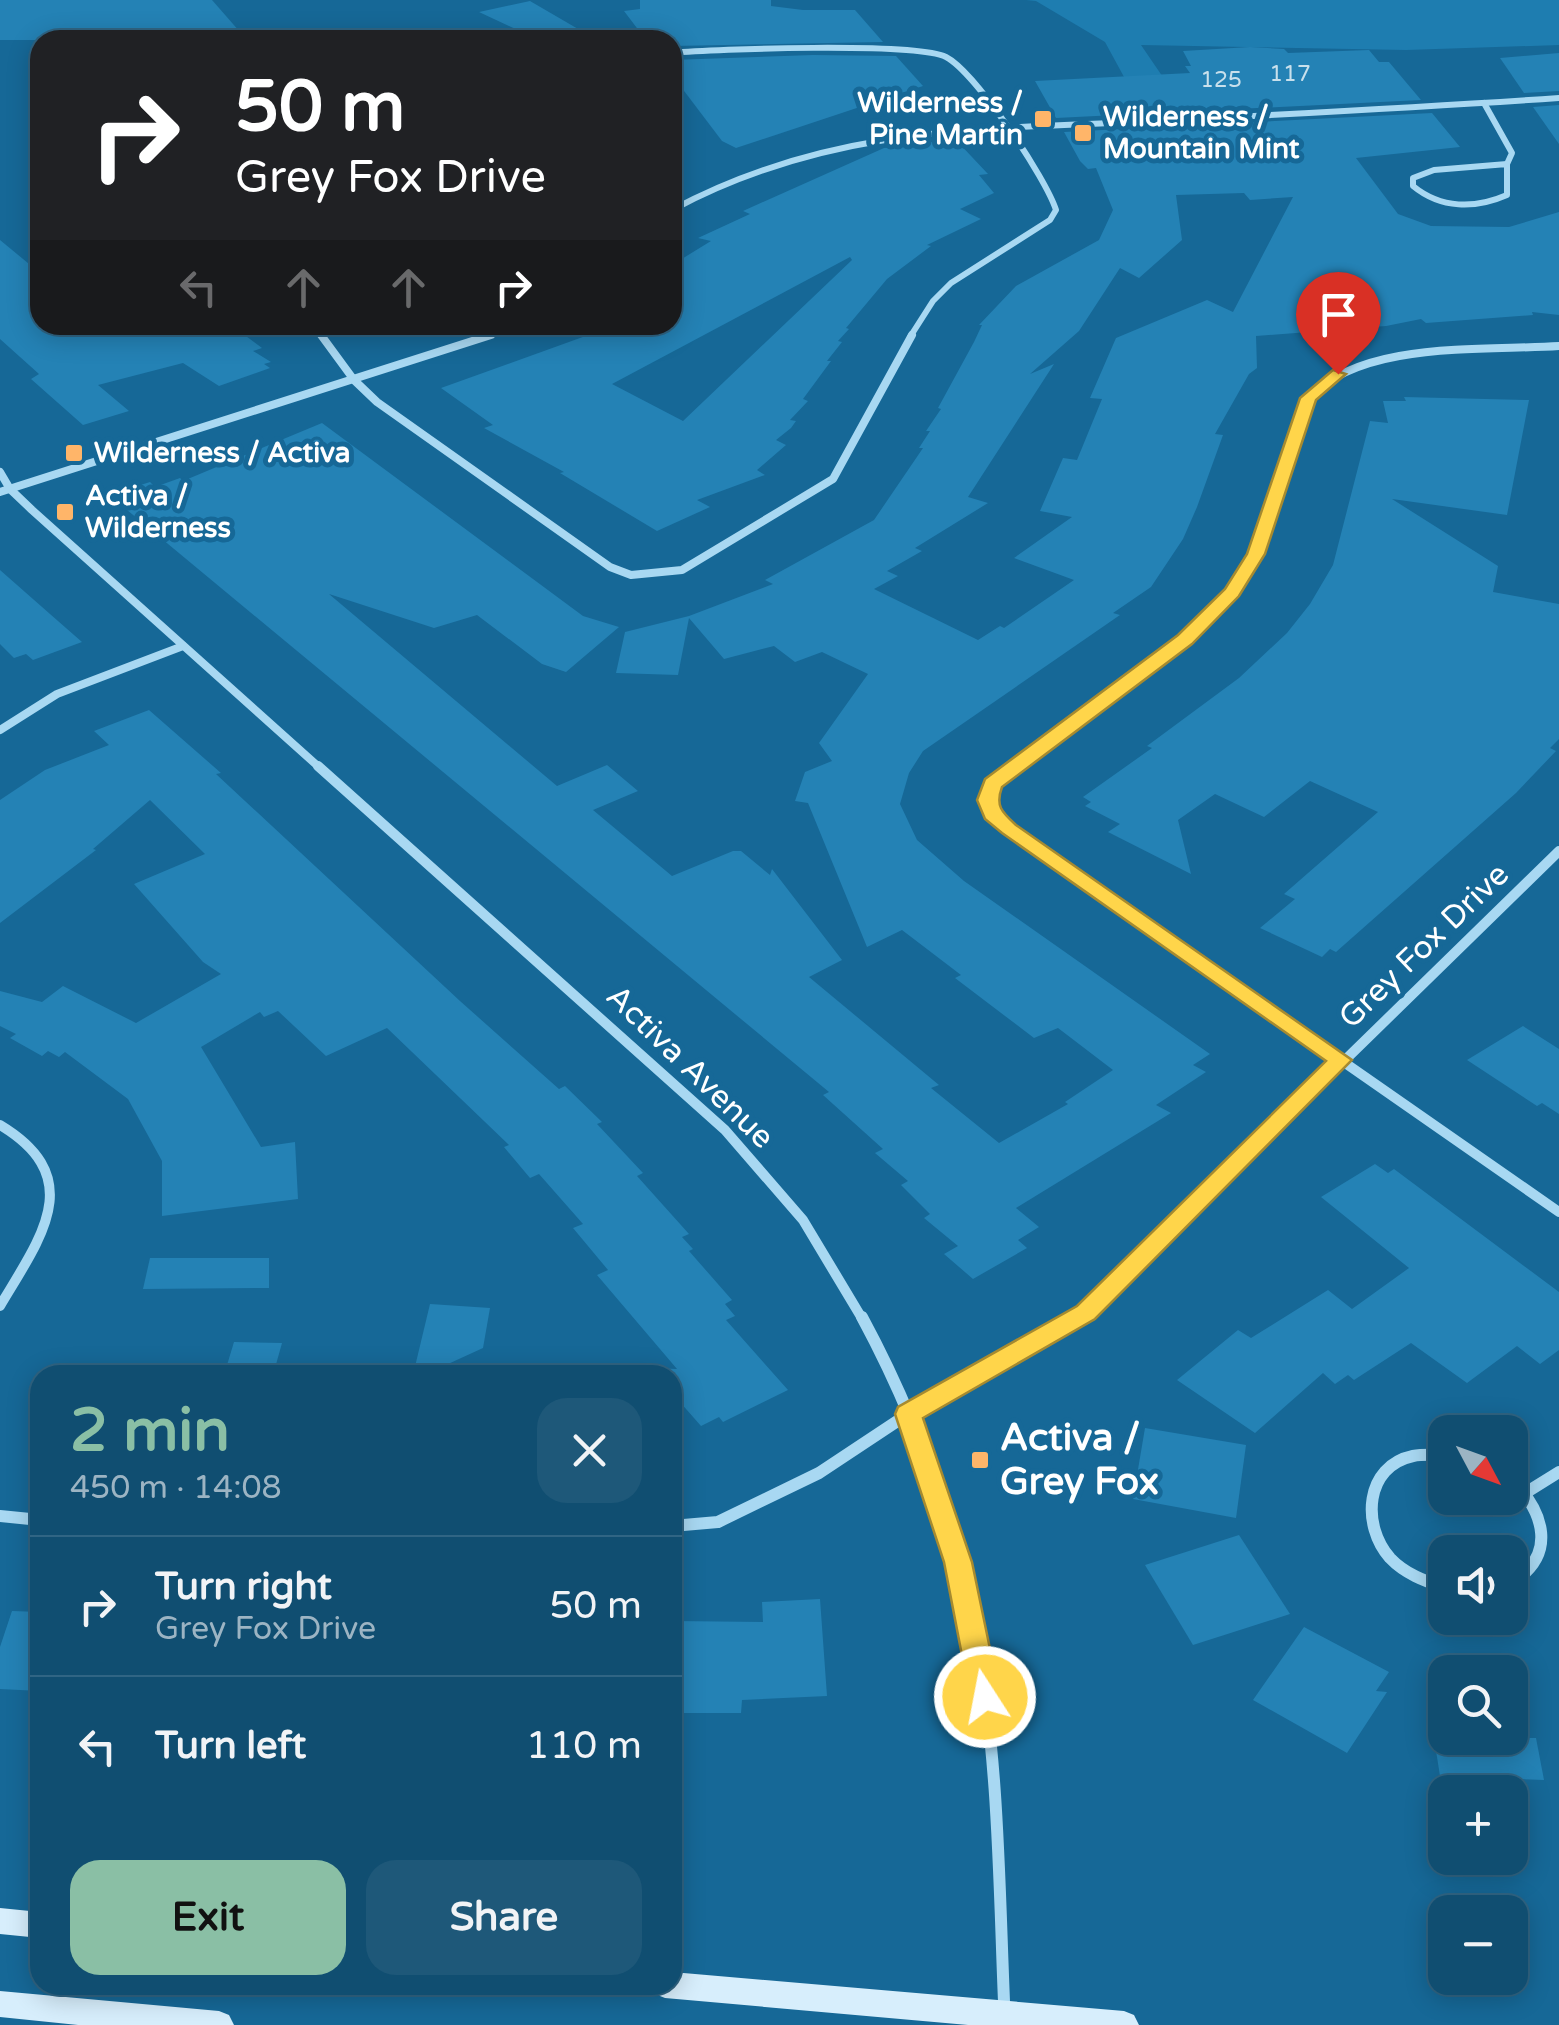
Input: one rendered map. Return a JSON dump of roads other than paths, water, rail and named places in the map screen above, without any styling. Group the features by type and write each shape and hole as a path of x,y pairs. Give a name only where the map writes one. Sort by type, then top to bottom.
{"main road":[{"path":"0,1921 30,1923"},
{"path":"682,1987 1005,2020 1124,2025"},
{"path":"0,2004 218,2025"}],"street":[{"path":"321,335 354,380 377,402 610,567 631,574 682,570 833,479 886,377 933,301 951,283 1050,220 1056,210 1053,200 974,78 944,56 909,51 682,52"},
{"path":"682,204 716,185 832,150 1005,129 1559,98"},
{"path":"1484,104 1512,153 1507,164 1507,195 1496,201 1461,206 1429,197 1413,186 1413,178 1434,170 1507,164"},
{"path":"5,490 485,335"},
{"path":"1559,346 1388,361 1338,374 1321,386 1308,398 1256,554 1232,592 1185,640 992,784 987,800 992,814 1009,829 1559,1212"},
{"name":"Activa Avenue","path":"0,472 5,490 725,1130 812,1232 868,1330 908,1414 958,1562 985,1697 1005,2020"},
{"path":"0,730 57,694 183,646"},
{"name":"Grey Fox Drive","path":"682,1525 718,1522 820,1472 908,1414 1086,1312 1340,1060 1559,851"},
{"path":"0,1125 37,1150 51,1176 50,1204 42,1234 0,1306"},
{"path":"1428,1457 1406,1460 1384,1472 1368,1501 1369,1524 1382,1550 1404,1570 1428,1581"},
{"path":"1528,1491 1559,1472"},
{"path":"1528,1494 1538,1509 1545,1533 1541,1556 1528,1571"},
{"path":"0,1516 30,1519"}],"place":[{"name":"Wilderness / Pine Martin","path":"1043,119"},
{"name":"Wilderness / Mountain Mint","path":"1083,133"},
{"name":"Wilderness / Activa","path":"74,453"},
{"name":"Activa / Wilderness","path":"65,512"},
{"name":"Activa / Grey Fox","path":"980,1460"}]}
